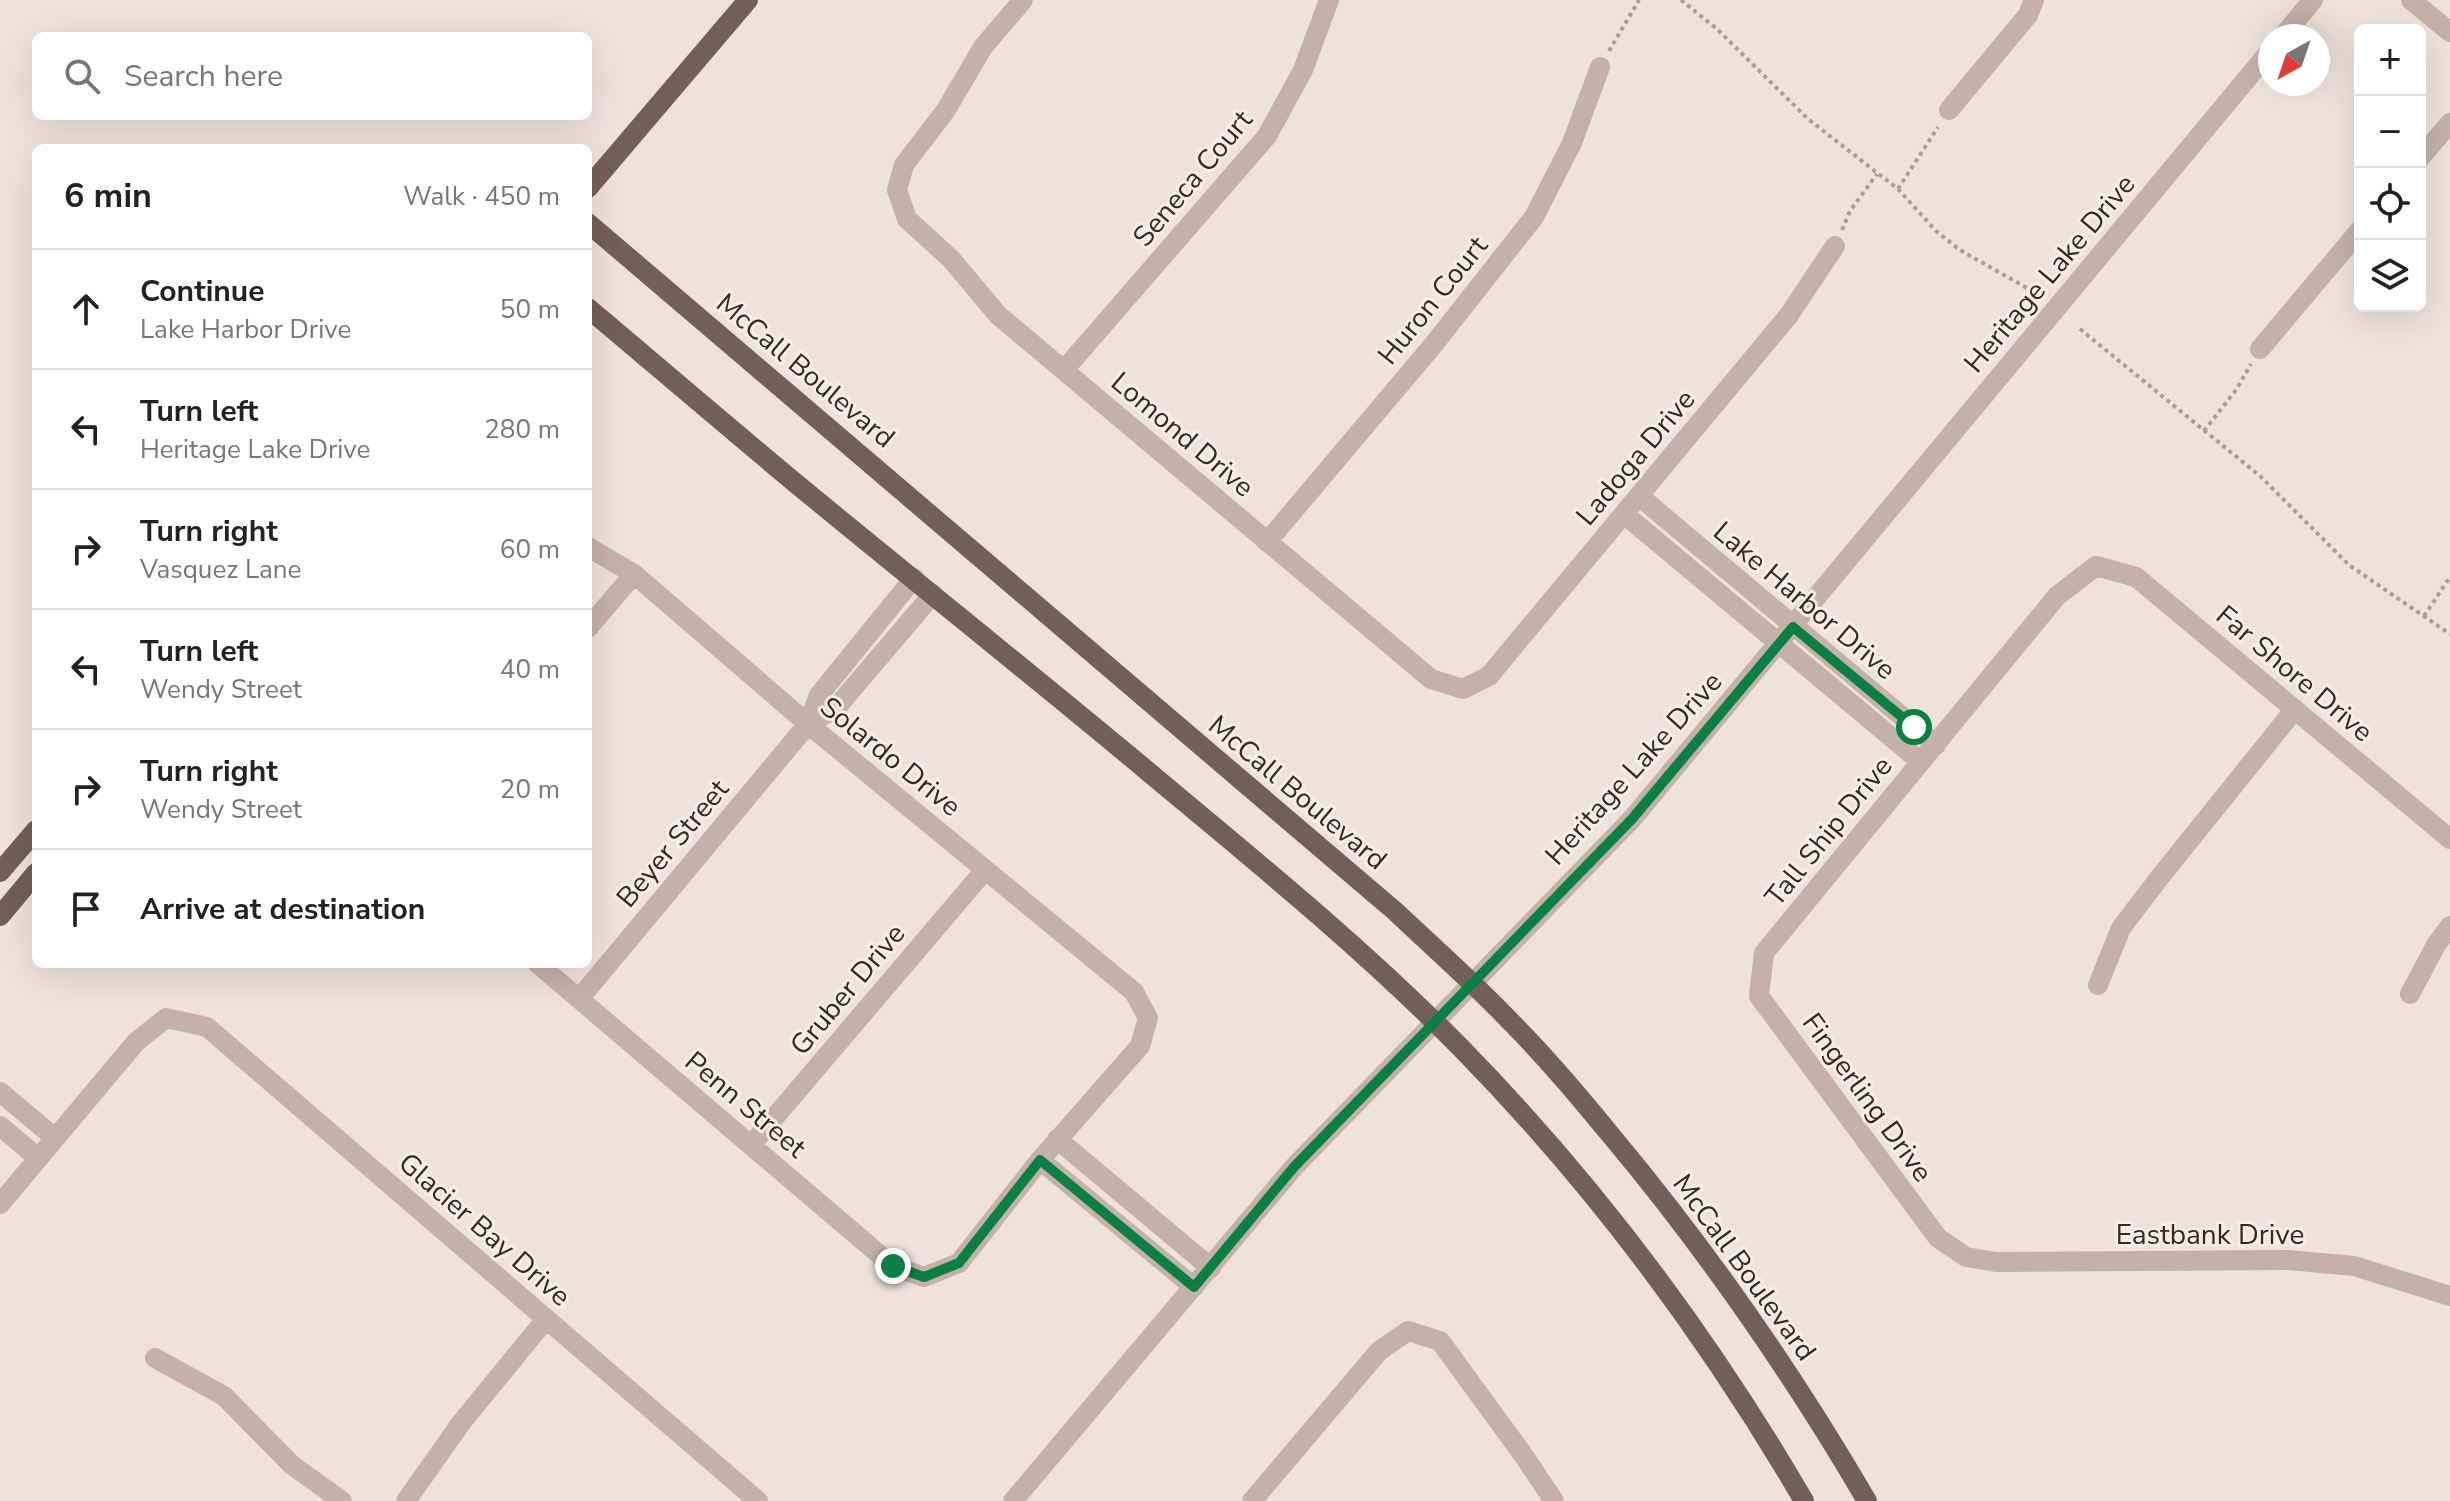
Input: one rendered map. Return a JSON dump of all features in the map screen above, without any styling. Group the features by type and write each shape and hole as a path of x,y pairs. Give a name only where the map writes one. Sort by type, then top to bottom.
{"main road":[{"path":"592,183 748,0"},
{"name":"McCall Boulevard","path":"592,226 1396,912 1511,1021 1589,1109 1691,1236 1774,1350 1867,1501"},
{"path":"592,311 1354,946 1462,1049 1610,1217 1731,1381 1804,1501"},
{"path":"0,872 32,835"},
{"path":"0,916 32,878"}],"street":[{"name":"Lomond Drive","path":"1023,0 983,47 946,110 904,165 897,190 907,219 951,259 998,315 1431,679 1463,689"},
{"name":"Seneca Court","path":"1064,370 1267,136 1303,70 1329,0"},
{"path":"1949,110 2028,15 2034,0"},
{"path":"2293,24 2313,0"},
{"path":"2411,0 2450,32"},
{"name":"Heritage Lake Drive","path":"1013,1501 1294,1167 1632,819 2258,65"},
{"name":"Huron Court","path":"1267,542 1434,344 1534,217 1572,143 1600,67"},
{"path":"2426,151 2450,123"},
{"path":"2260,349 2354,237"},
{"name":"Ladoga Drive","path":"1463,689 1489,676 1789,315 1835,246"},
{"name":"Lake Harbor Drive","path":"1639,496 1936,745"},
{"name":"Lake Harbor Drive","path":"1624,514 1921,762"},
{"name":"Solardo Drive","path":"592,549 634,574 808,724 1134,992 1148,1018 1140,1046 1057,1139"},
{"name":"Far Shore Drive","path":"2096,566 2136,577 2450,839"},
{"name":"Tall Ship Drive","path":"1764,953 2057,596 2096,566"},
{"path":"592,623 634,574"},
{"name":"Beyer Street","path":"579,999 808,724 819,695 914,578"},
{"name":"Beyer Street","path":"808,724 836,708 933,594"},
{"path":"2098,985 2121,928 2295,709"},
{"name":"Gruber Drive","path":"751,1145 985,870"},
{"path":"2410,994 2436,945 2450,926"},
{"name":"Fingerling Drive","path":"1764,953 1759,996 1938,1238 1966,1257"},
{"name":"Penn Street","path":"543,968 893,1266 924,1277 959,1263 1040,1160"},
{"name":"Glacier Bay Drive","path":"55,1138 136,1042 166,1018 207,1027 753,1500"},
{"path":"0,1092 55,1138 0,1204"},
{"path":"0,1126 38,1158"},
{"path":"1194,1287 1040,1160 1057,1139 1211,1268"},
{"name":"Eastbank Drive","path":"1966,1257 1996,1262 2288,1260 2354,1266 2450,1296"},
{"path":"406,1501 461,1423 546,1319"},
{"path":"1252,1501 1379,1351 1408,1331 1440,1341 1554,1501"},
{"path":"155,1358 224,1396 292,1465 342,1501"}],"path":[{"path":"1600,67 1639,0"},
{"path":"1681,0 1717,29 1808,119 1898,189 1936,231 1960,250 2034,292"},
{"path":"1898,189 1949,110"},
{"path":"1835,246 1850,211 1877,174"},
{"path":"2080,329 2260,476 2349,565 2450,634"},
{"path":"2204,431 2236,390 2260,349"},
{"path":"2424,616 2450,577"}],"route":[{"path":"893,1266 924,1277 959,1263 1040,1160 1194,1287 1294,1167 1632,819 1793,627 1914,727"}]}
